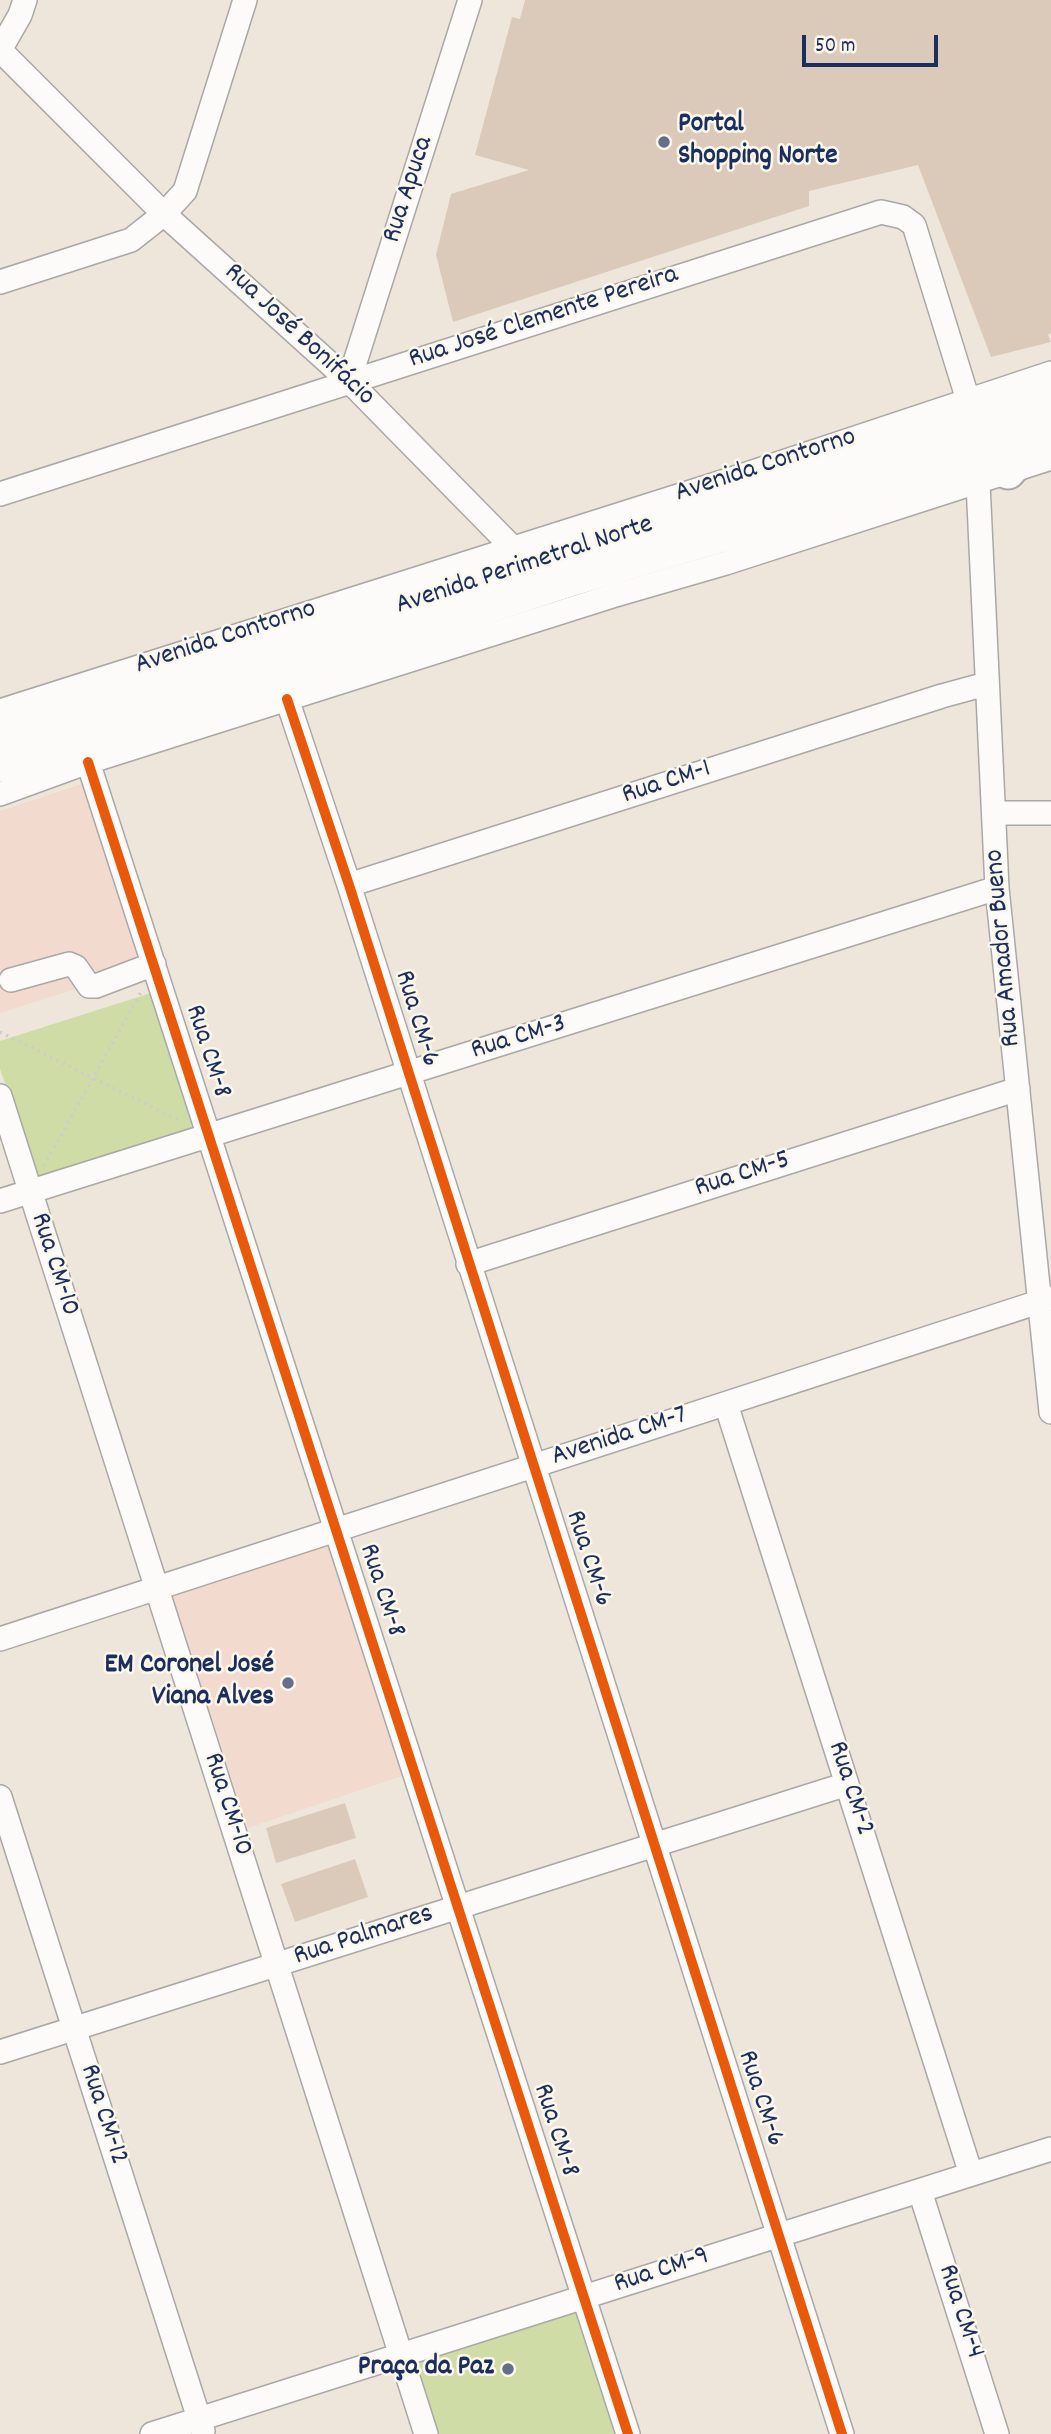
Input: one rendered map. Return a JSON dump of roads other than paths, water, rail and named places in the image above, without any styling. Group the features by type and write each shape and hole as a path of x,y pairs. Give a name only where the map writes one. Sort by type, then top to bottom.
{"highway":[{"name":"Avenida Perimetral Norte","path":"0,738 523,556 740,499 1051,398"},
{"name":"Avenida Perimetral Norte","path":"0,765 569,580 1049,440"},
{"path":"993,478 1049,440"}],"street":[{"path":"0,50 20,15 24,0"},
{"path":"0,282 131,240 164,214 185,191 245,0"},
{"name":"Rua Apuca","path":"349,381 470,0"},
{"name":"Rua José Bonifácio","path":"0,50 164,214 349,381 523,556 569,580 612,596"},
{"name":"Rua José Clemente Pereira","path":"0,494 881,212 903,217 914,225 968,400"},
{"name":"Avenida Contorno","path":"0,711 476,559 523,556 735,478 1051,373"},
{"path":"0,794 88,762 993,478"},
{"name":"Rua Amador Bueno","path":"993,478 986,684 997,888 1018,1089 1045,1300 1051,1412"},
{"path":"476,559 481,536 480,515"},
{"name":"Rua CM-1","path":"349,886 986,684"},
{"name":"Rua CM-6","path":"287,699 842,2434"},
{"name":"Rua CM-8","path":"88,762 628,2434"},
{"path":"994,813 1051,813"},
{"name":"Rua CM-3","path":"0,1201 997,888"},
{"path":"10,980 69,964 76,967 89,986 96,986 155,966"},
{"name":"Rua CM-5","path":"468,1264 1018,1089"},
{"name":"Rua CM-10","path":"0,1096 426,2434"},
{"name":"Avenida CM-7","path":"0,1639 1045,1300"},
{"name":"Rua CM-2","path":"726,1404 971,2174"},
{"name":"Rua Palmares","path":"0,2052 847,1784"},
{"name":"Rua CM-12","path":"0,1797 202,2427"},
{"name":"Rua CM-9","path":"152,2434 202,2427 401,2355 1051,2149"},
{"name":"Rua CM-4","path":"920,2190 998,2434"}],"place":[{"name":"Portal Shopping Norte","path":"664,142"},
{"name":"EM Coronel José Viana Alves","path":"288,1683"},
{"name":"Praça da Paz","path":"508,2369"}]}
